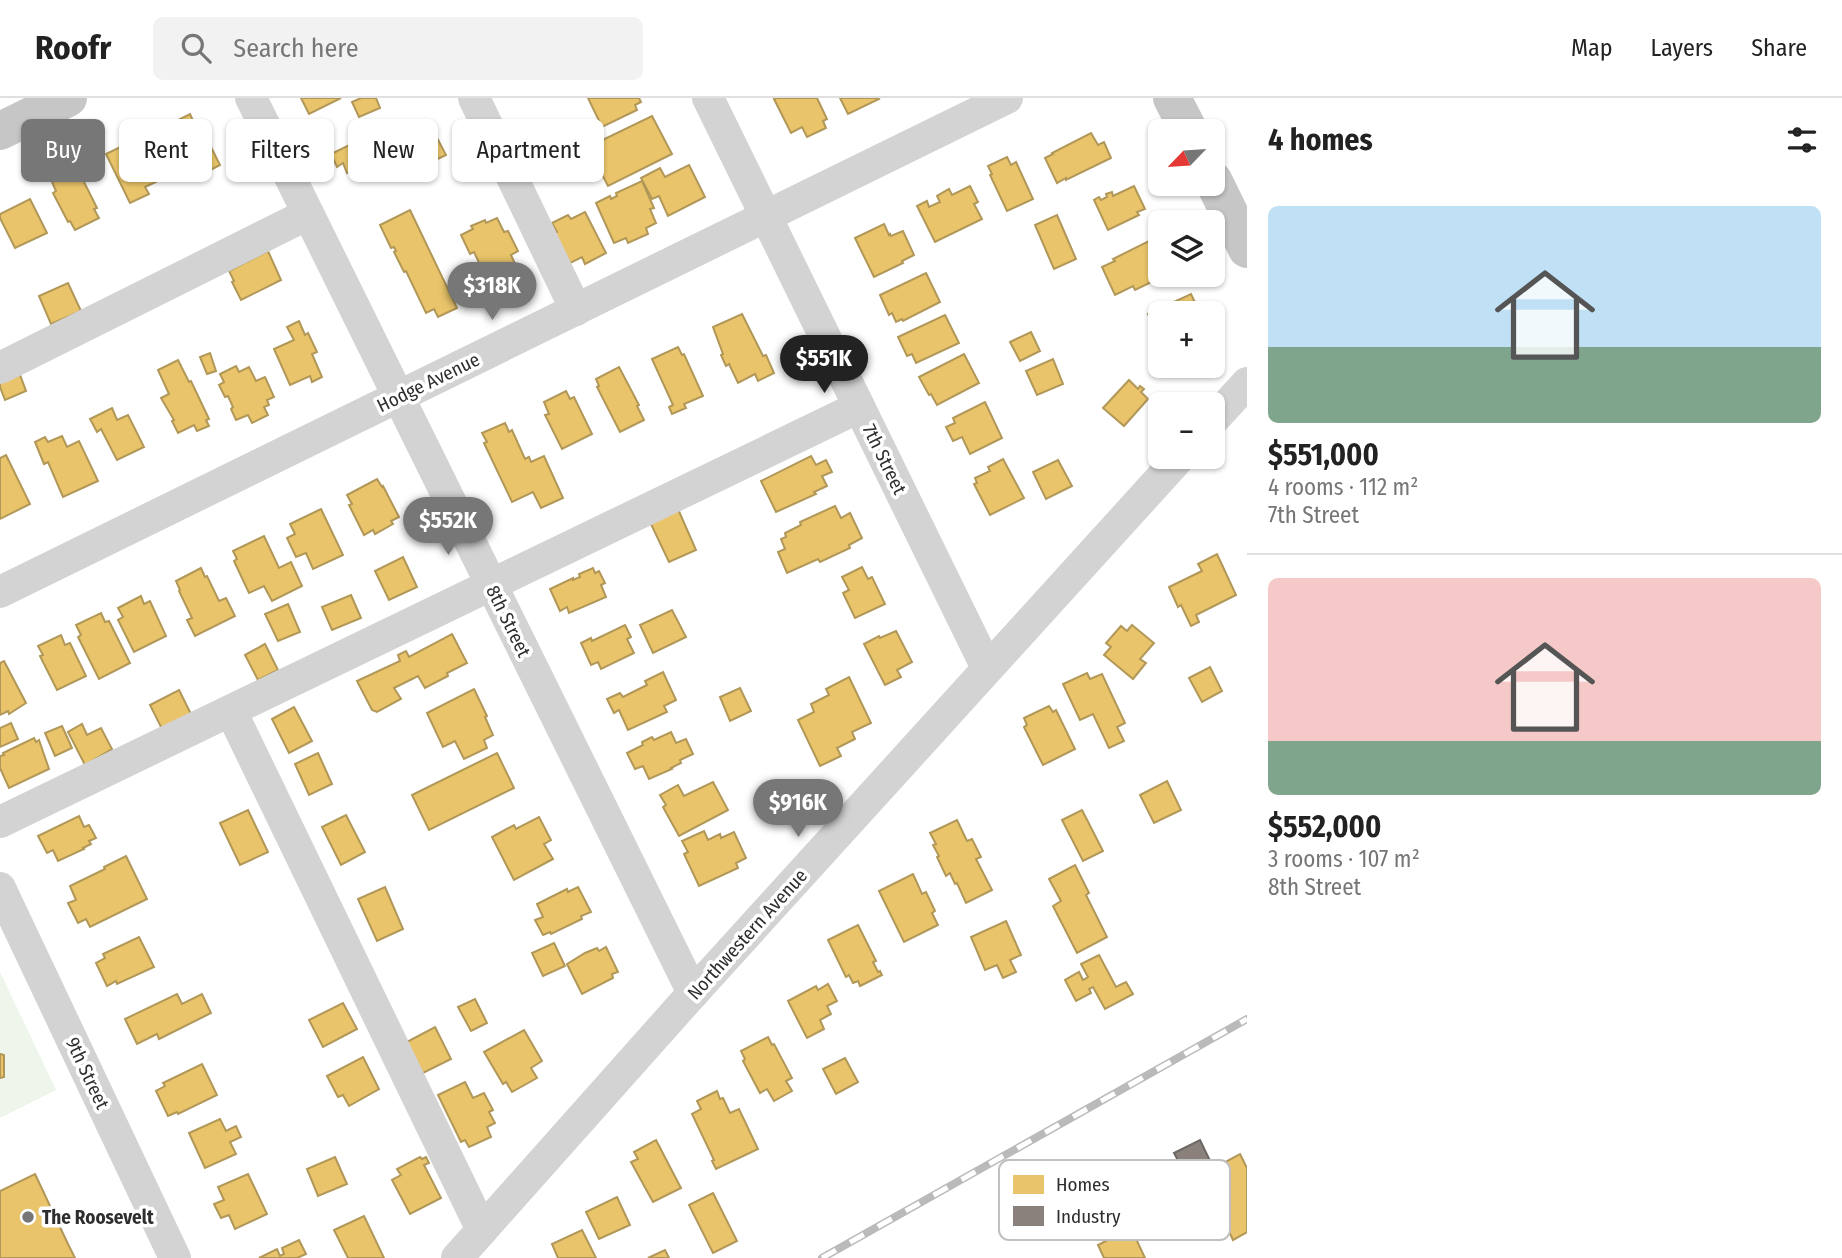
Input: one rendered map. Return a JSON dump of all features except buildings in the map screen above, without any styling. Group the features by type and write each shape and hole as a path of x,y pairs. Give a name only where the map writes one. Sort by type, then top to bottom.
{"main road":[{"path":"0,131 68,98"},
{"path":"1172,98 1183,119"},
{"path":"1221,196 1247,249"}],"street":[{"name":"8th Street","path":"251,98 693,993"},
{"path":"474,98 576,310"},
{"name":"7th Street","path":"708,98 987,668"},
{"name":"Hodge Avenue","path":"0,592 1007,98"},
{"path":"0,368 308,214"},
{"path":"1225,408 1247,383"},
{"path":"0,822 859,407"},
{"name":"Northwestern Avenue","path":"457,1258 693,993 1169,469"},
{"path":"231,710 482,1230"},
{"name":"9th Street","path":"0,888 175,1258"}],"shaded area":[{"path":"0,972 56,1090 0,1118"}],"railway":[{"path":"822,1258 1247,1019"}],"place":[{"name":"The Roosevelt","path":"28,1217"}]}
